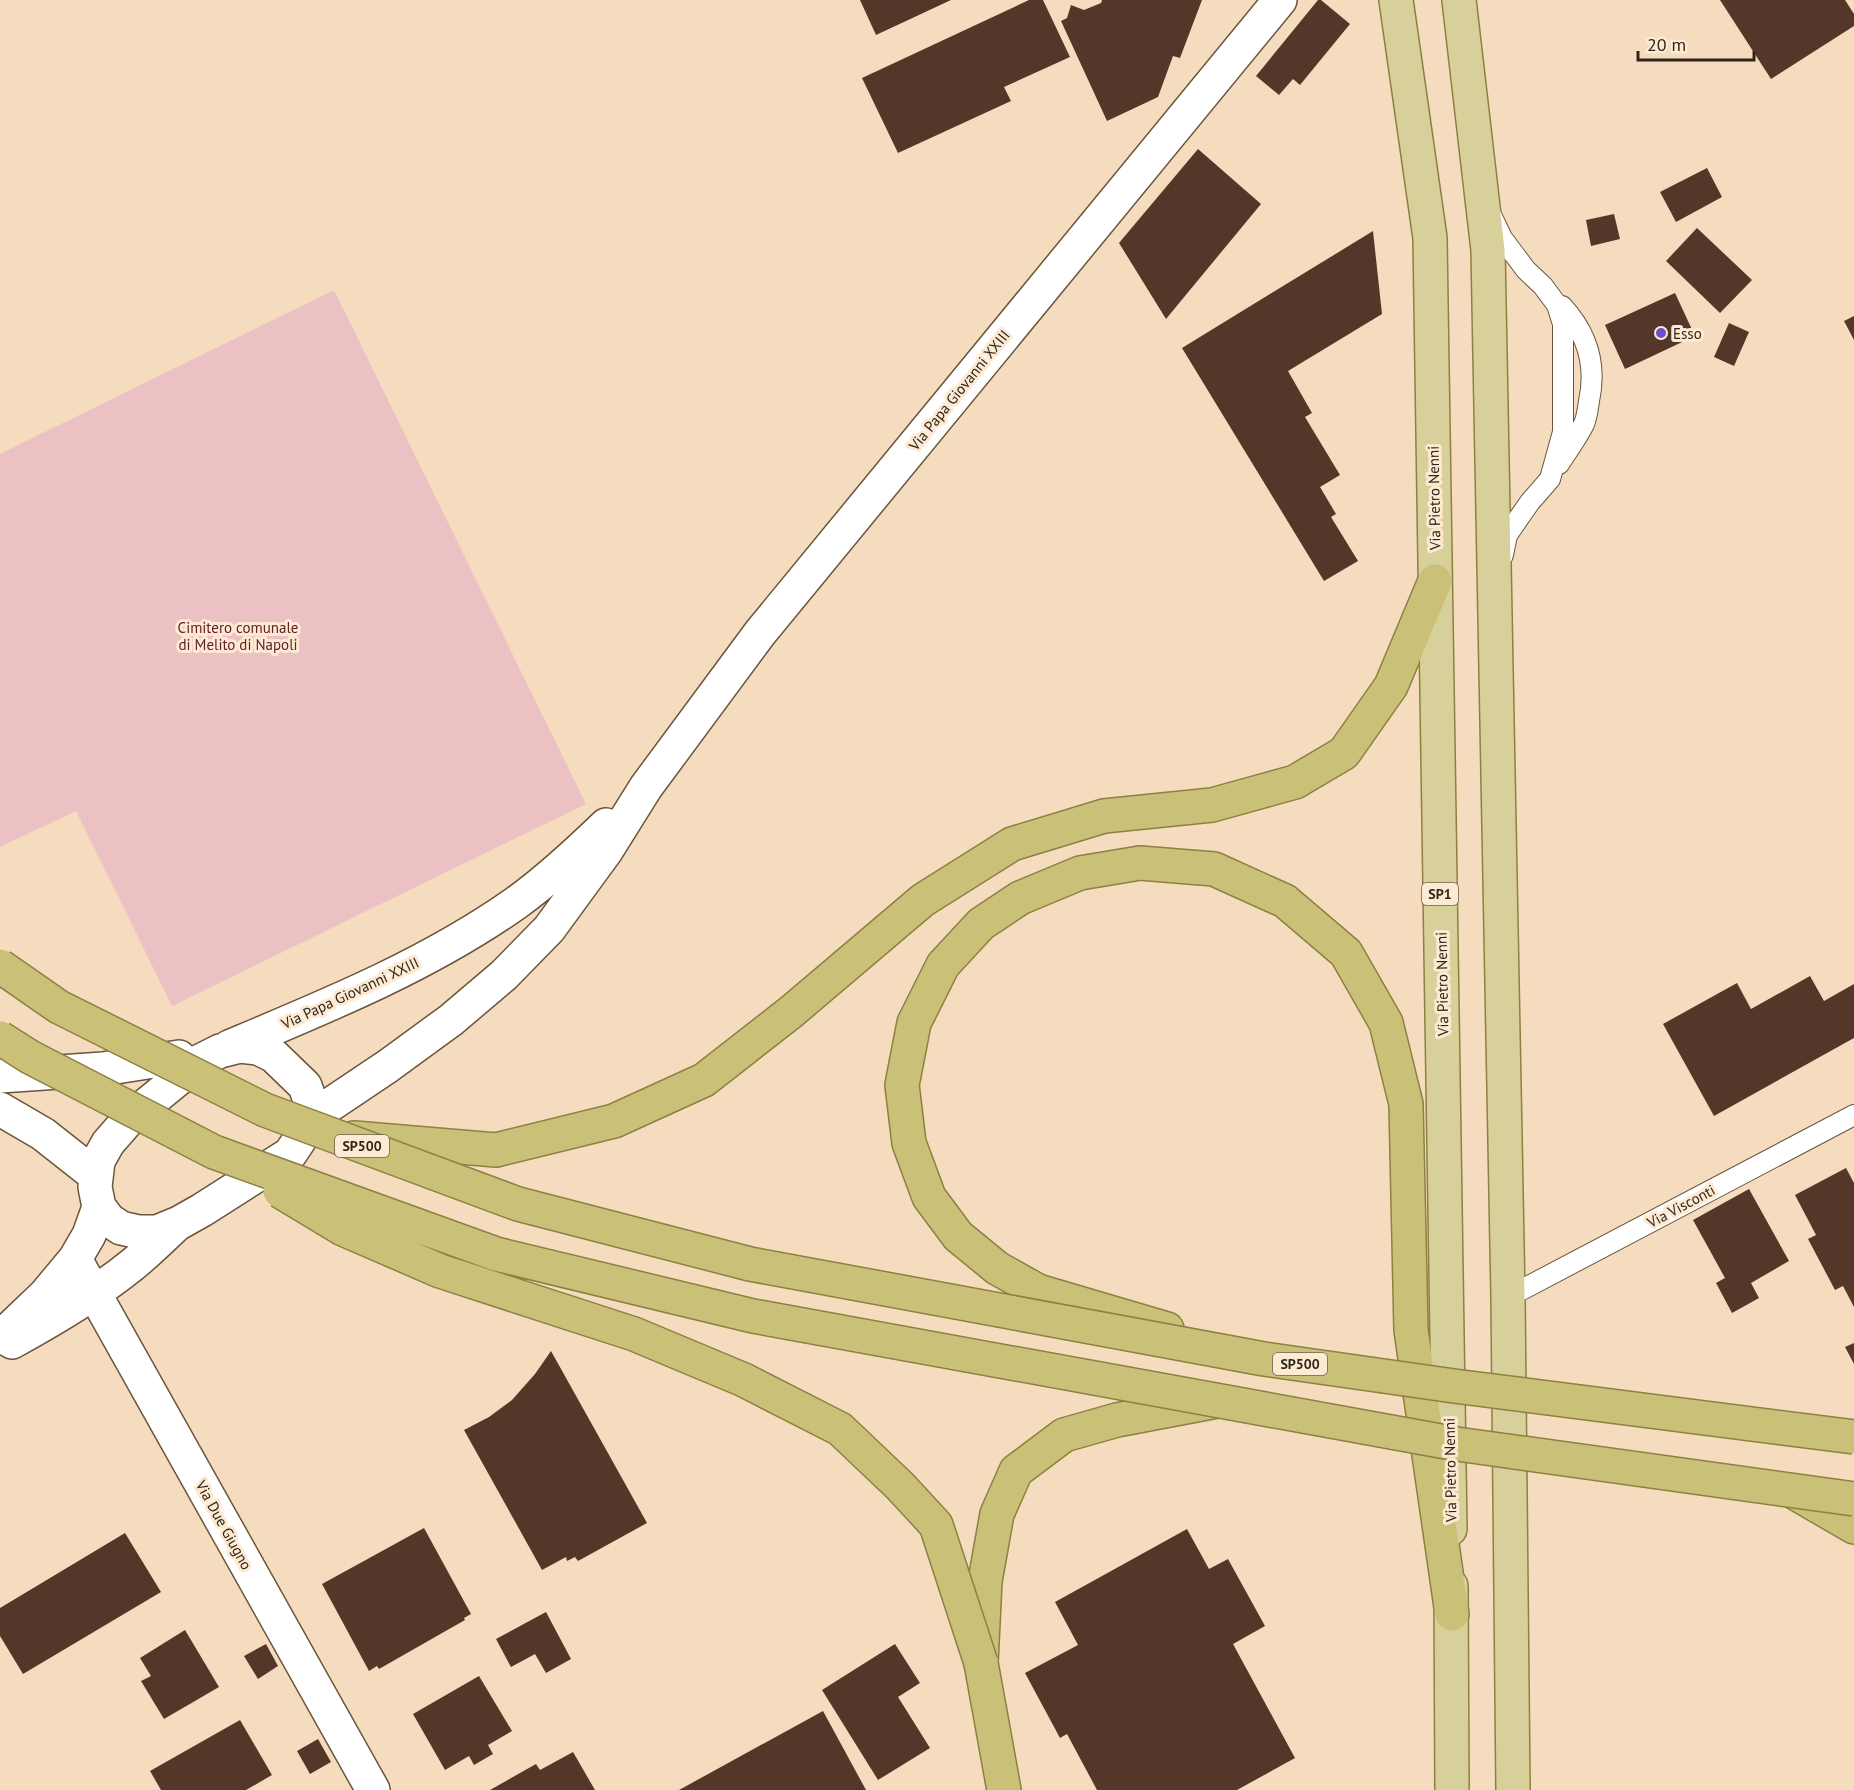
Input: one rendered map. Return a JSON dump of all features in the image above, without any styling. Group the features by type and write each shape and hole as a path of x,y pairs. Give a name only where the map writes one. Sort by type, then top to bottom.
{"highway":[{"path":"324,1126 496,1150 615,1121 704,1080 791,1012 923,900 1012,844 1104,816 1223,802 1295,782 1344,753 1391,686 1435,581"},
{"path":"1264,1359 1038,1291 996,1268 958,1236 929,1197 909,1143 902,1085 914,1023 943,965 981,924 1020,898 1080,873 1140,863 1215,869 1285,901 1346,953 1386,1023 1406,1104 1411,1330 1452,1614"},
{"name":"SP500","path":"0,966 59,1007 265,1110 324,1126 518,1204 750,1264 1264,1359 1854,1437"},
{"path":"0,1038 30,1057 214,1152 343,1229 440,1271 634,1334 744,1380 840,1429 900,1485 936,1525 981,1663 1004,1790"},
{"path":"214,1152 496,1254 753,1316 1457,1444 1854,1499"},
{"path":"981,1663 985,1581 997,1514 1016,1472 1064,1435 1117,1420 1218,1401"},
{"path":"1792,1491 1854,1527"}],"main road":[{"name":"Via Pietro Nenni","path":"1396,0 1430,238 1452,1614 1452,1790"},
{"path":"1459,0 1488,250 1508,1297 1513,1790"}],"street":[{"name":"Via Papa Giovanni XXIII","path":"324,1126 388,1066 433,1033 504,975 549,929 606,851 646,787 760,633 1280,0"},
{"name":"Via Papa Giovanni XXIII","path":"0,1076 103,1069 220,1051 324,1007 413,964 476,930 516,903 555,874 646,787"},
{"path":"240,1046 258,1048 274,1056 305,1086 313,1109 324,1126 310,1124 290,1154 178,1223 157,1232 139,1232 121,1228 109,1220 99,1207 95,1175 98,1161 108,1143 129,1119 200,1061 220,1051 240,1046"},
{"path":"0,1109 43,1134 95,1175"},
{"path":"0,1338 45,1295 75,1259 89,1235 99,1207"},
{"path":"0,1348 94,1294 132,1265 178,1223"},
{"name":"Via Due Giugno","path":"75,1259 373,1790"}],"lane":[{"path":"1481,195 1502,238 1526,270 1572,317 1591,356 1592,390 1585,421 1550,479 1530,502 1507,535 1499,576 1496,698"},
{"path":"1543,286 1557,305 1563,324 1563,432 1550,479"},
{"name":"Via Visconti","path":"1508,1297 1854,1114"}],"green space":[{"name":"Cimitero comunale di Melito di Napoli","path":"334,290 586,804 172,1006 76,811 0,847 0,454"}],"building":[{"path":"860,0 951,0 876,35"},
{"path":"1029,0 1043,0 1070,57 1004,87 1011,101 898,153 862,78"},
{"path":"1102,0 1202,0 1180,58 1173,56 1158,97 1107,121 1061,21 1067,18 1071,5 1084,10 1101,3"},
{"path":"1318,0 1350,24 1300,85 1293,79 1279,95 1256,76"},
{"path":"1720,0 1845,0 1854,14 1854,26 1771,79"},
{"path":"1198,149 1261,204 1166,319 1119,243"},
{"path":"1707,168 1722,197 1676,222 1660,192"},
{"path":"1614,214 1620,239 1591,246 1586,220"},
{"path":"1697,228 1752,280 1720,313 1666,261"},
{"path":"1373,231 1382,314 1288,371 1312,413 1305,417 1340,475 1320,487 1336,514 1331,517 1358,561 1324,581 1182,348"},
{"path":"1675,293 1695,336 1625,369 1605,325"},
{"path":"1854,316 1854,340 1844,321"},
{"path":"1729,323 1749,332 1734,366 1714,357"},
{"path":"1810,976 1824,1001 1854,984 1854,1038 1714,1116 1663,1024 1737,983 1751,1009"},
{"path":"1846,1168 1854,1183 1854,1307 1843,1286 1835,1290 1808,1239 1816,1235 1795,1195"},
{"path":"1749,1189 1789,1261 1751,1283 1759,1298 1732,1313 1716,1283 1725,1278 1693,1220"},
{"path":"1854,1343 1854,1364 1845,1347"},
{"path":"551,1351 647,1523 578,1561 575,1557 567,1561 566,1557 542,1570 464,1430 489,1417 512,1400 535,1374"},
{"path":"424,1528 471,1614 464,1618 465,1620 379,1669 377,1666 369,1671 322,1584"},
{"path":"1187,1529 1209,1569 1228,1559 1265,1626 1233,1644 1295,1758 1237,1790 1097,1790 1067,1734 1060,1738 1025,1673 1078,1645 1055,1602"},
{"path":"125,1533 161,1592 23,1674 0,1636 0,1608"},
{"path":"546,1612 571,1659 546,1673 535,1654 511,1667 496,1639"},
{"path":"185,1630 219,1687 164,1719 141,1681 151,1676 140,1658"},
{"path":"266,1644 278,1666 258,1679 244,1656"},
{"path":"895,1644 920,1683 898,1697 930,1748 878,1780 822,1690"},
{"path":"479,1676 512,1731 488,1745 493,1754 474,1765 469,1756 445,1770 413,1714"},
{"path":"823,1711 866,1790 679,1790"},
{"path":"240,1720 272,1775 246,1790 161,1790 150,1771"},
{"path":"318,1739 331,1762 310,1774 297,1751"},
{"path":"573,1752 595,1790 490,1790 536,1764 540,1770"}],"place":[{"name":"Esso","path":"1661,333"}]}
